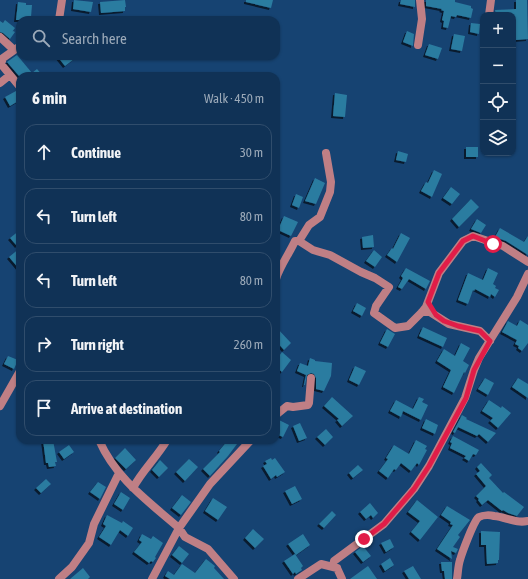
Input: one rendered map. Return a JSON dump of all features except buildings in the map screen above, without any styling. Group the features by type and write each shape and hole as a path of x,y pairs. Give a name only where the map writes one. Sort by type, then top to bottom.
{"street":[{"path":"60,16 62,0"},
{"path":"418,45 422,19 420,0"},
{"path":"489,12 491,0"},
{"path":"0,37 16,47"},
{"path":"16,49 3,58 1,64 16,82"},
{"path":"0,83 10,75"},
{"path":"280,268 295,242 299,241 309,226 320,217 330,192 331,182 326,153"},
{"path":"299,241 313,250 330,254 389,287 376,306 374,313 395,328 406,328 422,312 428,302 439,273 463,241 469,237 473,236 503,246 528,262"},
{"path":"342,579 336,568 333,566 335,559 384,524 414,489 436,454 466,398 474,370 528,274"},
{"path":"428,302 436,315"},
{"path":"422,312 436,315 449,324 480,331 490,341"},
{"path":"0,406 16,378"},
{"path":"280,412 287,406 293,407 308,405 310,403 311,378"},
{"path":"101,444 118,473 186,537 208,549 234,579"},
{"path":"133,488 164,444"},
{"path":"152,579 178,528 210,484 247,444"},
{"path":"59,579 72,567 89,543 94,524 118,473"},
{"path":"457,579 460,560 465,545 479,517 487,515 518,522 528,521"},
{"path":"298,579 322,564 336,568"}],"route":[{"path":"364,539 384,524 414,489 429,466 466,398 479,358 490,341 480,331 449,324 436,315 428,302 439,273 463,241 469,237 473,236 493,244"}]}
